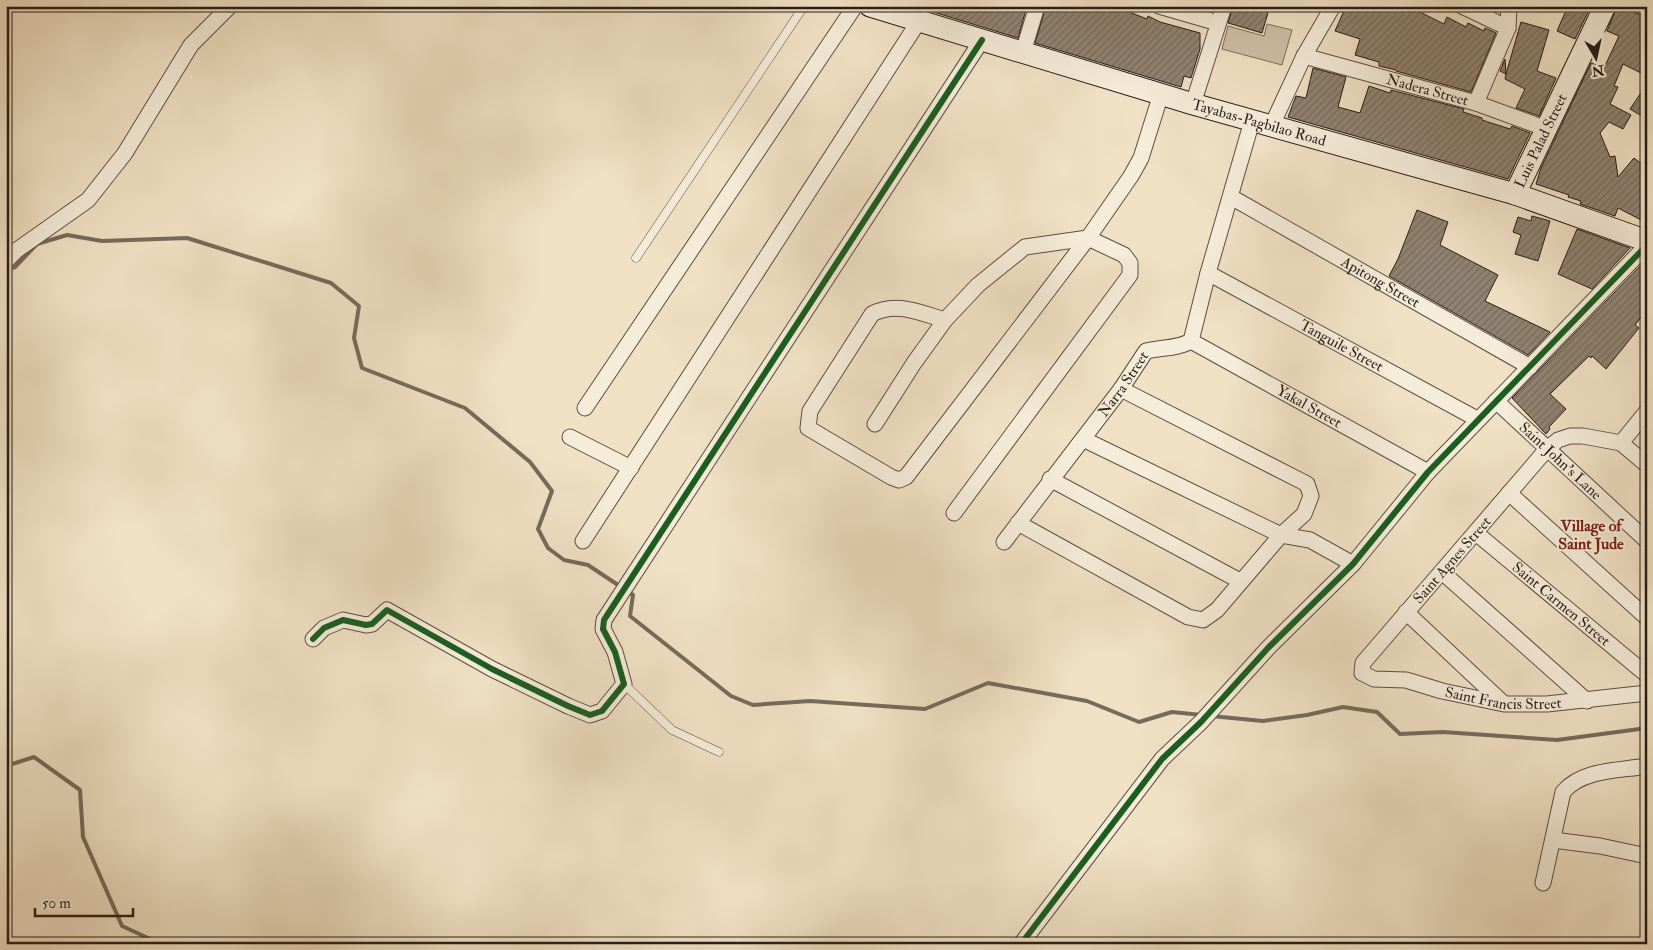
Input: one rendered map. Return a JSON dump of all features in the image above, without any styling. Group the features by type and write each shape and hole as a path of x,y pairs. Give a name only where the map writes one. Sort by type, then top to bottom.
{"main road":[{"name":"Tayabas-Pagbilao Road","path":"870,6 908,14 982,40 1193,104 1516,194 1647,242"},
{"name":"Luis Palad Street","path":"1516,194 1605,6"}],"street":[{"path":"6,261 16,250 88,200 125,153 191,45 230,6"},
{"path":"585,408 855,6"},
{"path":"1024,52 1037,6"},
{"path":"1159,6 1218,23"},
{"path":"1193,104 1224,6"},
{"path":"1191,341 1208,273 1231,197 1262,123 1333,6"},
{"path":"1462,6 1508,28"},
{"path":"1476,103 1508,28 1509,6"},
{"path":"582,541 631,468 908,14"},
{"path":"313,639 324,628 343,620 366,625 372,624 387,610 492,669 568,706 590,714 602,711 624,684 614,652 603,629 604,620 982,40"},
{"name":"Nadera Street","path":"1304,56 1476,103 1547,128"},
{"path":"945,320 900,307 882,308 872,314 810,411 808,428 890,477 899,480 906,477 1088,238 1131,176 1141,158 1161,94"},
{"name":"Apitong Street","path":"1231,197 1530,368"},
{"path":"874,424 945,320 978,284 1025,247 1088,238 1124,255 1130,263 1130,275 954,514"},
{"path":"1022,944 1162,759 1201,722 1268,648 1352,564 1428,472 1477,419 1530,368 1647,245"},
{"name":"Tanguile Street","path":"1208,273 1477,419"},
{"name":"Narra Street","path":"1004,542 1120,389 1146,351 1163,346 1180,347 1191,341"},
{"name":"Yakal Street","path":"1191,341 1428,472"},
{"path":"1018,523 1188,617 1203,620 1218,610 1240,581 1281,535 1304,514 1311,496 1307,484 1120,389"},
{"name":"Saint John's Lane","path":"1496,401 1647,541"},
{"path":"1647,412 1621,443 1647,465"},
{"name":"Saint Agnes Street","path":"1362,673 1363,663 1547,449 1558,440 1570,436 1621,443"},
{"path":"570,437 631,468"},
{"path":"1082,439 1281,535 1310,540 1352,564"},
{"path":"1050,479 1240,581"},
{"path":"1509,493 1647,618"},
{"name":"Saint Carmen Street","path":"1476,533 1647,675"},
{"path":"1442,572 1587,701"},
{"path":"1406,612 1504,704"},
{"name":"Saint Francis Street","path":"1362,673 1374,679 1406,680 1504,704 1547,704 1587,701 1647,693"},
{"path":"1543,882 1562,792 1571,782 1585,776 1647,766"},
{"path":"1553,840 1600,846 1647,856"}],"lane":[{"path":"636,258 804,6"},
{"path":"624,684 672,730 719,752"}],"shaded area":[{"path":"1267,24 1292,30 1282,65 1222,49 1228,26 1264,36"}],"building":[{"path":"914,6 1027,6 1018,38"},
{"path":"1046,6 1114,6 1147,19 1148,16 1160,22 1200,33 1200,49 1191,78 1184,76 1181,87 1035,43"},
{"path":"1233,6 1270,6 1262,33 1228,23"},
{"path":"1346,6 1408,6 1444,24 1447,17 1466,27 1468,23 1484,31 1485,28 1496,33 1471,92 1379,66 1379,62 1355,55 1360,39 1335,31"},
{"path":"1568,6 1591,6 1575,39 1557,31"},
{"path":"1617,6 1647,17 1647,76 1623,64 1614,86 1618,87 1610,104 1631,115 1623,129 1609,122 1600,133 1610,157 1615,156 1618,177 1634,158 1647,168 1647,223 1618,208 1615,216 1580,204 1581,201 1568,197 1569,195 1536,184 1541,168 1591,63 1604,68 1619,36 1607,31"},
{"path":"1521,22 1549,30 1537,71 1556,78 1539,116 1516,108 1525,89 1505,79"},
{"path":"1505,59 1506,74 1500,71"},
{"path":"1313,68 1346,77 1338,107 1360,113 1369,86 1390,93 1391,90 1464,109 1463,112 1482,118 1482,120 1510,129 1512,126 1530,133 1508,179 1288,117 1296,96 1306,98"},
{"path":"1647,84 1647,119 1630,109"},
{"path":"1417,210 1448,222 1440,245 1498,275 1485,301 1550,332 1528,355 1389,276 1398,259"},
{"path":"1532,216 1550,221 1538,261 1515,254 1521,235 1513,232 1518,217 1531,221"},
{"path":"1577,229 1630,248 1592,289 1558,274"},
{"path":"1647,259 1647,310 1635,325 1639,328 1606,369 1592,356 1591,358 1589,356 1550,394 1566,409 1549,427 1550,429 1546,434 1512,398"}],"waterway":[{"path":"6,270 15,267 37,244 67,235 102,241 187,238 331,283 359,306 354,338 362,368 465,408 530,462 552,491 538,529 548,548 564,560 588,565 621,587"},
{"path":"627,591 633,595 630,616 731,696 753,705 810,701 925,709 988,683 1087,701 1139,722 1172,712 1202,715"},
{"path":"1211,716 1263,721 1307,715 1343,707 1377,712 1400,734 1443,732 1557,740 1647,728"},
{"path":"6,766 34,757 80,790 83,837 122,926 161,944"}],"cycle path":[{"path":"313,639 324,628 343,620 366,625 372,624 387,610 492,669 568,706 590,715 602,711 624,684 615,652 603,629 604,620 982,40"},
{"path":"1021,944 1162,759 1201,722 1268,648 1353,564 1428,472 1647,245"}],"district":[{"name":"Village of Saint Jude","path":"1591,534"}]}
